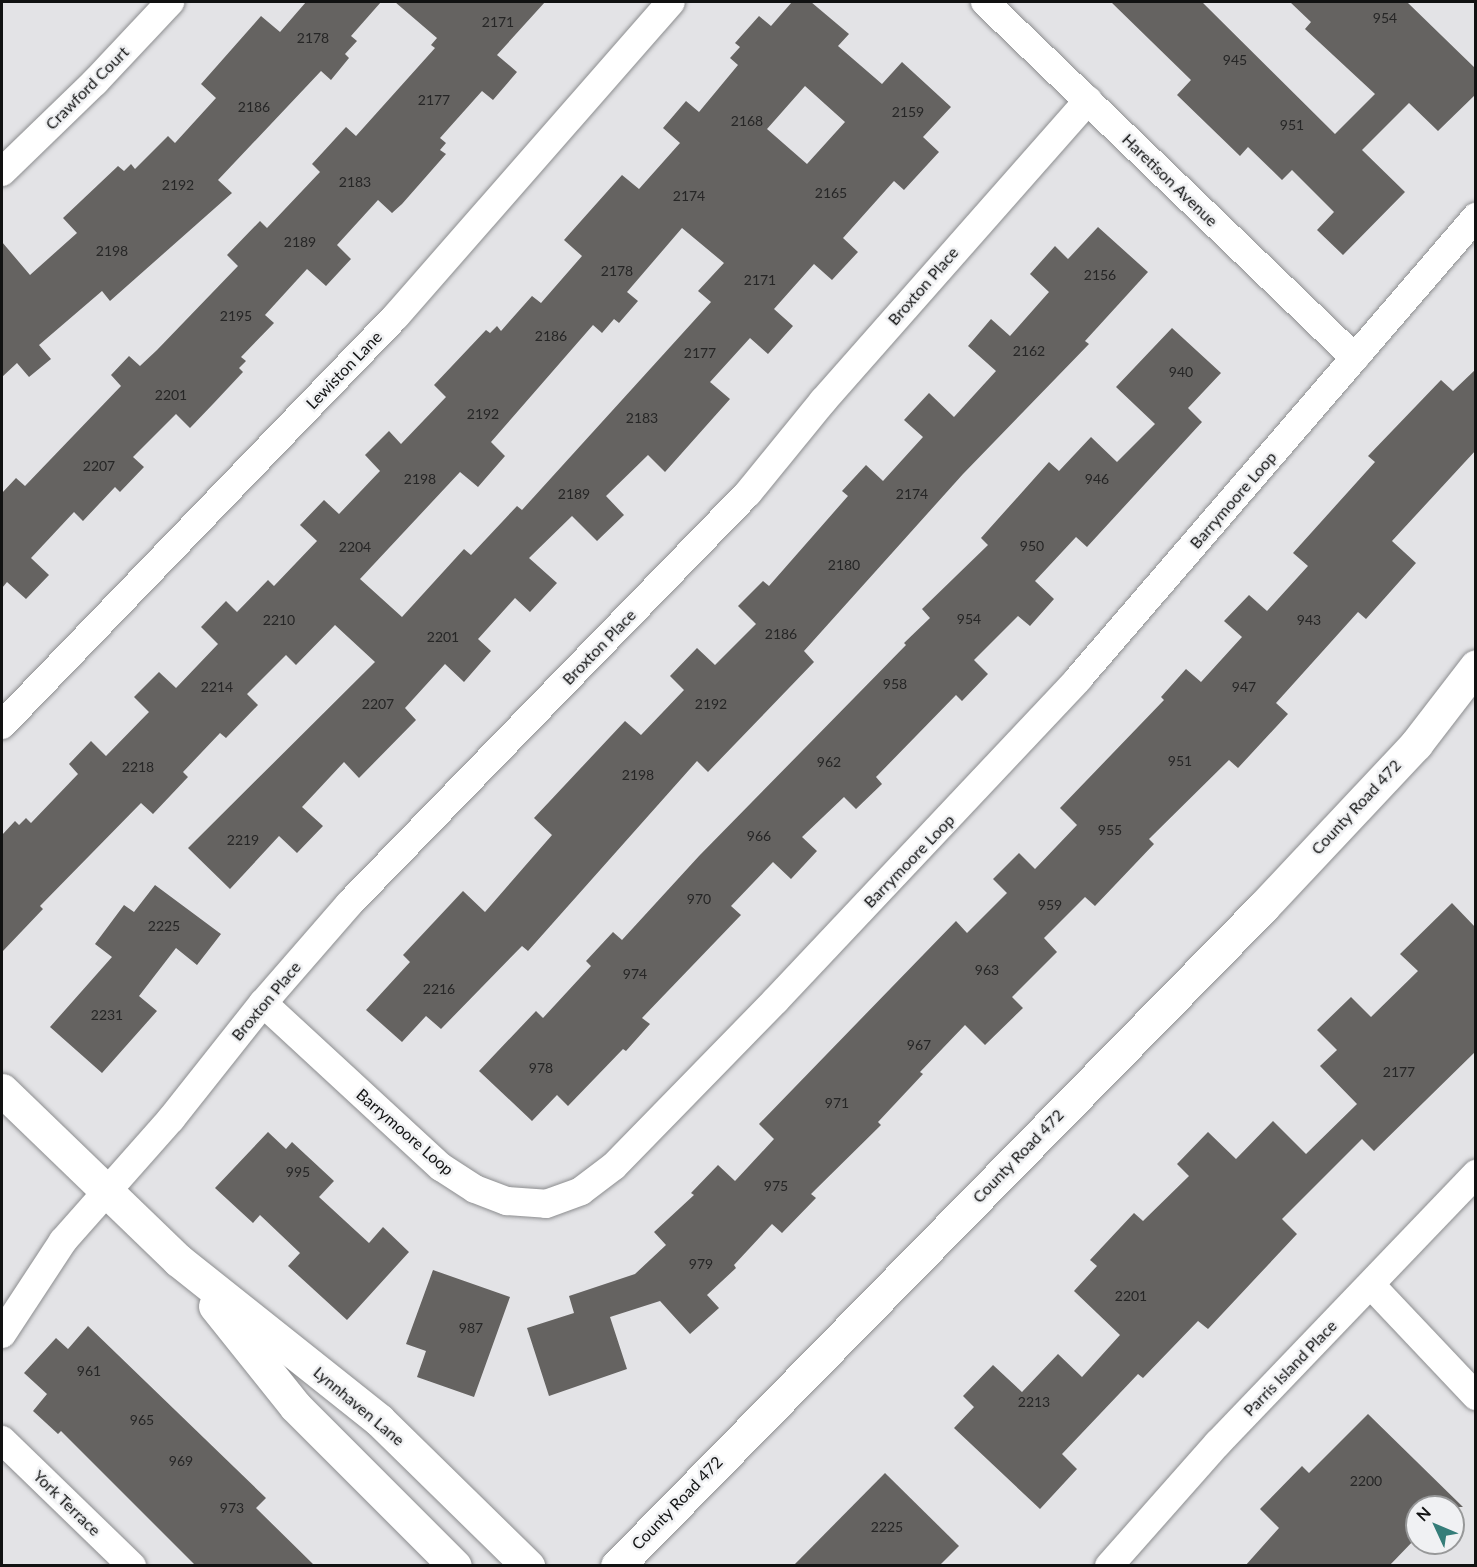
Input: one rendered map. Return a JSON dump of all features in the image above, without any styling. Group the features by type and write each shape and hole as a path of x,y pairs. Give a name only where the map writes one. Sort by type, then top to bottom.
{"street":[{"name":"Crawford Court","path":"2,172 95,82 170,2"},
{"name":"Lewiston Lane","path":"2,725 396,316 671,2"},
{"name":"Haretison Avenue","path":"985,2 1355,358"},
{"name":"Broxton Place","path":"2,1334 63,1241 108,1192 263,1003 349,904 748,494 831,392 1088,100"},
{"name":"Barrymoore Loop","path":"263,1003 441,1167 475,1189 507,1201 546,1204 581,1191 614,1166 973,794 1078,679 1476,217"},
{"path":"1416,744 1476,666"},
{"path":"1416,744 1476,694"},
{"name":"County Road 472","path":"617,1566 1263,907 1416,744"},
{"name":"Lynnhaven Lane","path":"2,1090 178,1260 379,1420 528,1566"},
{"name":"Parris Island Place","path":"1110,1566 1218,1443 1476,1174"},
{"name":"Lynnhaven Lane","path":"178,1260 295,1406 454,1566"},
{"path":"1371,1285 1476,1396"},
{"name":"York Terrace","path":"2,1440 132,1566"}],"building":[{"path":"306,2 381,2 351,36 357,41 345,54 349,58 331,80 321,71 218,180 232,193 110,301 102,291 39,345 51,359 29,377 17,363 2,377 2,242 30,275 77,233 63,218 118,166 124,171 131,164 135,169 168,136 175,143 216,98 201,84 261,16 280,32"},
{"path":"395,2 545,2 497,55 517,72 493,100 482,91 440,138 446,143 440,150 446,154 402,204 392,213 378,200 337,245 351,259 326,286 307,269 265,315 274,323 241,357 246,361 239,368 243,372 190,428 176,414 133,457 144,467 120,492 115,487 83,521 74,512 31,558 49,575 26,599 7,582 2,588 2,493 16,478 25,486 121,386 111,375 129,356 140,366 157,350 238,266 227,255 260,221 267,228 320,172 312,164 346,127 356,136 435,48 431,45 437,38"},
{"path":"792,2 811,2 849,34 838,46 882,84 902,62 951,107 923,137 939,152 904,190 894,181 843,238 858,252 832,280 814,264 774,309 793,326 768,354 750,338 710,382 730,399 665,472 648,455 606,496 624,515 597,541 572,516 529,558 557,583 530,612 515,598 478,639 491,651 464,682 445,664 405,708 416,720 359,778 344,762 302,807 323,826 297,853 279,836 230,889 188,848 375,662 335,625 296,665 286,655 247,694 258,705 226,738 220,733 183,772 188,777 153,814 141,803 40,906 43,909 2,952 2,835 15,821 19,825 26,818 31,823 78,774 69,764 91,741 106,756 149,712 134,697 159,672 176,688 218,644 201,627 226,601 237,612 268,580 274,586 317,541 300,525 324,500 339,514 380,471 365,455 389,431 401,444 446,397 434,385 486,330 490,333 497,326 501,331 532,296 541,303 582,256 564,240 622,175 639,189 680,143 663,128 686,101 699,112 738,65 730,58 740,47 735,43 759,16 771,26","holes":["805,86 845,122 807,164 767,129","682,228 724,263 698,291 711,302 522,510 517,506 471,555 464,549 402,617 360,579 460,472 478,487 505,456 491,442 593,325 602,333 614,319 619,323 638,301 627,292"]},
{"path":"1111,2 1202,2 1335,134 1375,94 1305,29 1311,22 1290,2 1407,2 1476,69 1476,94 1438,131 1409,103 1362,150 1405,192 1343,255 1317,230 1334,212 1292,170 1282,180 1248,147 1240,156 1177,95 1191,80"},
{"path":"1098,227 1148,272 1085,341 1089,344 963,474 804,651 814,662 708,772 697,761 528,951 522,946 441,1029 426,1016 402,1042 366,1010 410,962 403,955 463,891 485,912 552,835 534,818 625,721 641,735 684,690 670,676 697,648 715,665 756,624 738,606 763,581 769,586 848,496 842,491 866,465 883,481 923,437 904,420 929,393 954,417 996,371 968,346 991,319 1010,336 1049,292 1030,274 1055,246 1068,259"},
{"path":"1172,328 1221,373 1188,408 1202,422 1087,547 1076,537 1035,581 1054,599 1030,626 1018,616 974,660 988,674 962,701 956,695 876,777 882,784 856,809 844,797 802,837 817,851 791,879 773,862 731,906 741,915 642,1018 650,1024 626,1051 623,1049 568,1106 557,1095 532,1121 479,1071 536,1011 543,1018 591,966 586,961 613,932 622,940 699,856 906,645 904,643 930,618 922,609 988,545 981,538 1049,462 1059,471 1091,437 1117,462 1155,424 1116,387"},
{"path":"1476,369 1476,450 1392,541 1416,563 1366,619 1358,612 1276,703 1288,714 1238,768 1229,760 1149,839 1154,844 1095,906 1085,897 1044,938 1057,952 1012,997 1023,1008 985,1045 965,1025 920,1072 923,1074 878,1122 881,1125 811,1194 816,1198 782,1233 772,1224 734,1265 736,1268 707,1295 719,1308 690,1334 660,1301 610,1317 627,1369 549,1396 527,1328 574,1313 569,1296 635,1274 666,1245 654,1232 694,1195 691,1193 718,1165 735,1181 774,1139 759,1124 956,921 967,933 1007,893 993,879 1019,853 1035,869 1077,825 1060,808 1164,700 1161,697 1186,669 1201,682 1242,637 1224,621 1249,595 1267,611 1308,566 1293,553 1375,462 1368,456 1441,380 1453,391"},
{"path":"155,885 221,934 197,965 176,948 139,996 157,1011 102,1073 50,1027 112,957 95,944 124,905 134,912"},
{"path":"1452,903 1476,928 1476,1051 1374,1151 1362,1139 1282,1219 1297,1234 1208,1329 1198,1321 1143,1378 1138,1374 1062,1454 1077,1469 1040,1509 954,1428 974,1407 963,1396 993,1365 1022,1392 1058,1354 1082,1377 1120,1335 1074,1291 1097,1266 1090,1260 1134,1213 1143,1221 1189,1176 1177,1164 1208,1132 1236,1159 1273,1121 1306,1154 1357,1104 1320,1066 1337,1050 1317,1030 1351,997 1371,1017 1418,971 1400,954"},
{"path":"268,1132 286,1149 292,1142 334,1181 319,1197 369,1243 383,1227 409,1252 347,1320 288,1266 300,1253 260,1215 253,1223 215,1188"},
{"path":"433,1270 510,1297 474,1397 417,1377 426,1351 406,1344"},
{"path":"88,1326 266,1498 256,1508 315,1566 196,1566 61,1431 58,1434 33,1411 47,1394 24,1373 56,1338 68,1349"},
{"path":"1368,1414 1451,1495 1405,1495 1405,1549 1389,1566 1245,1566 1279,1528 1260,1509 1302,1466 1309,1473"},
{"path":"885,1473 959,1546 939,1566 793,1566"}]}
